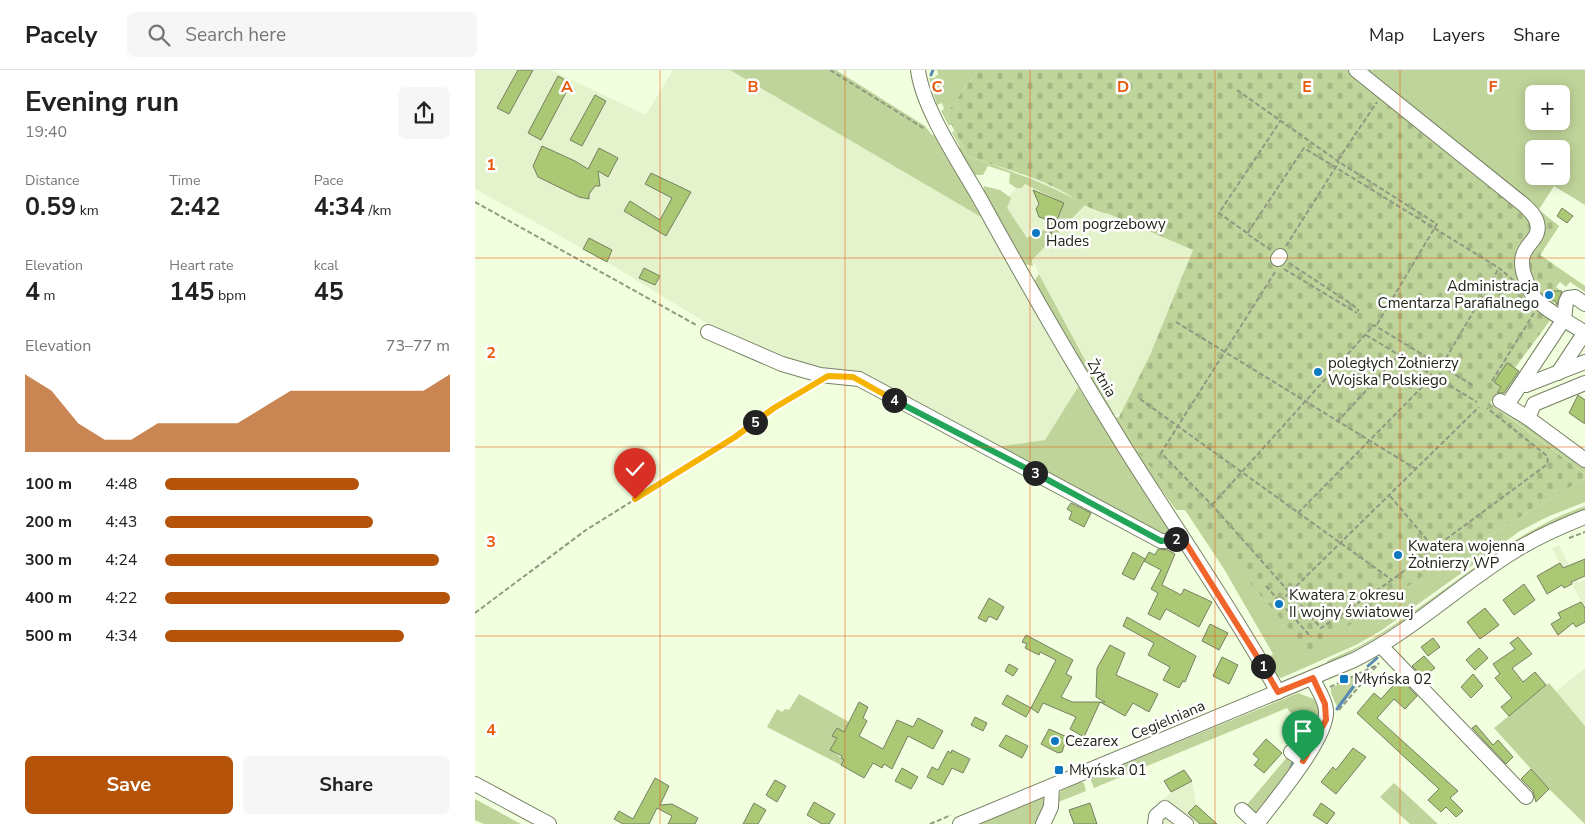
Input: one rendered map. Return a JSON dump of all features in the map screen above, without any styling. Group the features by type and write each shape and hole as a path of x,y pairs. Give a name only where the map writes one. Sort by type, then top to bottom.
{"street":[{"name":"Żytnia","path":"918,70 924,93 941,129 1084,380 1278,692"},
{"path":"1356,70 1534,215 1537,223 1537,234 1524,251 1521,266 1535,298 1585,332 1558,373"},
{"path":"1585,304 1575,297 1568,298 1564,319 1522,383 1503,403 1528,418 1585,460"},
{"path":"708,332 783,364 828,376 859,379 1161,541 1170,541 1182,537"},
{"path":"1522,383 1526,385 1585,362"},
{"path":"1528,418 1529,410 1534,404 1585,383"},
{"name":"Cegielniana","path":"960,824 1313,678 1381,646 1511,553 1550,532 1585,518"},
{"path":"1381,646 1526,797"},
{"path":"1242,810 1257,824 1303,761 1326,720 1325,704 1313,678"},
{"path":"1291,752 1303,761"},
{"path":"475,784 549,824"},
{"path":"1043,824 1051,807 1052,786"},
{"path":"1155,824 1156,816 1165,808 1186,824"}],"path":[{"path":"830,70 930,131 941,129"},
{"path":"1237,90 1339,161 1437,224 1376,326"},
{"path":"1279,258 1383,92"},
{"path":"1281,120 1219,213 1279,258 1353,305 1358,312 1279,266 1161,453 1212,505 1321,628 1392,580 1547,464 1546,455 1487,408"},
{"path":"1247,234 1303,148 1499,268 1519,285"},
{"path":"475,202 708,332"},
{"path":"1442,365 1499,268"},
{"path":"1492,381 1541,303"},
{"path":"1176,322 1226,351 1368,442 1416,469"},
{"path":"1212,505 1374,324 1474,386"},
{"path":"1366,335 1477,402"},
{"path":"1337,422 1399,355"},
{"path":"475,612 586,530 735,437 774,408 828,376"},
{"path":"1298,514 1433,376"},
{"path":"1139,399 1392,580"},
{"path":"1280,602 1342,544 1479,407"},
{"path":"1390,496 1433,548"},
{"path":"1266,586 1311,637"},
{"path":"1328,691 1333,684 1377,664"}],"shaded area":[{"path":"475,70 551,70 646,115 673,70 730,70 981,217 1078,387 1045,440 996,447 825,370 789,359 721,332 607,262 475,189"},
{"path":"1027,176 1056,188 1096,212 1109,214 1193,250 1150,355 1120,415 1114,414 1032,260 999,207"},
{"path":"1559,545 1578,583 1585,580 1585,608 1552,548"},
{"path":"1585,668 1585,726 1555,692"},
{"path":"1184,770 1192,781 1196,805 1216,824 1144,824 1149,821 1159,802 1171,793 1164,781"}],"green space":[{"path":"730,70 836,70 925,126 932,135 939,136 943,149 981,217"},
{"path":"937,70 978,70 946,114 951,124 949,126 941,111 944,109 942,103 937,105 929,78 934,78 938,74"},
{"path":"978,70 1364,70 1559,226 1540,255 1553,264 1554,315 1515,368 1507,363 1494,382 1501,387 1490,403 1585,474 1585,478 1432,570 1309,652 1139,453 1119,417 1150,355 1193,250 1109,214 1094,210 1043,182 967,156 946,114"},
{"path":"1364,70 1585,70 1585,205 1554,186 1538,211 1559,226 1540,255 1585,286 1585,292 1570,282 1566,287 1560,282 1556,287 1561,291 1554,292 1554,310"},
{"path":"954,131 967,156 1042,184 1085,205 1032,260 1033,266 1024,264 983,193 984,186 1000,190 1011,198 1007,208 1027,238 1046,229 1053,229 1064,203 1025,184 1021,188 1016,188 1009,183 1010,173 988,166 983,175 973,175 958,149 960,147 952,132"},
{"path":"1039,274 1116,415 1109,415 1036,284 1035,280"},
{"path":"1078,387 1148,498 1152,497 1172,529 1169,538 996,447 1045,440"},
{"path":"1497,405 1585,464 1585,474 1496,407"},
{"path":"1119,417 1139,453 1432,570 1585,478 1585,502 1547,517 1520,531 1382,630 1356,645 1281,678 1275,674 1267,658 1273,654 1224,569 1185,510 1176,510 1158,485 1154,487 1112,418"},
{"path":"1585,506 1585,510 1550,524 1517,542 1394,627 1362,646 1328,663 1327,661 1366,643 1529,532"},
{"path":"1357,675 1360,682 1338,709 1331,693 1331,688"},
{"path":"1549,683 1585,726 1585,824 1549,789 1494,728"},
{"path":"1298,693 1314,699 1319,713 1317,727 1302,755 1294,749 1306,734 1287,708 1094,788 1090,778"},
{"path":"799,694 849,722 844,732 837,728 832,736 837,738 831,750 844,760 841,765 767,727 777,709 782,712 785,709 789,710"},
{"path":"1288,756 1296,762 1256,817 1244,808"},
{"path":"1079,782 1084,783 1086,791 1056,803 1061,791"},
{"path":"1394,783 1438,824 1410,824 1380,797"},
{"path":"1046,796 1046,810 1036,824 978,824"},
{"path":"475,799 521,824 484,824 475,820"}],"building":[{"path":"518,70 533,70 509,114 497,108"},
{"path":"558,76 571,83 541,140 528,133"},
{"path":"595,95 606,101 582,146 570,140"},
{"path":"542,146 588,169 599,148 618,158 608,177 598,171 600,186 595,186 589,194 589,199 579,197 538,177 533,166"},
{"path":"651,173 691,192 666,236 624,211 630,201 660,220 672,198 645,184"},
{"path":"1033,190 1064,203 1051,234 1045,219 1039,217 1036,209 1039,204"},
{"path":"1562,208 1573,216 1567,223 1557,216"},
{"path":"589,238 612,250 607,262 583,249"},
{"path":"644,268 660,276 655,285 639,278"},
{"path":"1547,291 1562,291 1557,305 1555,301 1547,297"},
{"path":"1507,363 1519,371 1504,393 1497,393 1501,387 1494,382"},
{"path":"1578,395 1585,400 1585,424 1569,413"},
{"path":"1071,503 1091,513 1084,527 1069,519 1072,512 1067,509"},
{"path":"1158,549 1168,550 1175,554 1162,585 1181,595 1184,589 1212,602 1199,627 1166,609 1160,620 1148,614 1158,593 1151,589 1161,570 1144,561 1149,552 1155,555"},
{"path":"1133,552 1145,559 1134,580 1122,574"},
{"path":"1585,559 1585,576 1571,582 1572,584 1564,588 1562,585 1547,594 1537,576 1560,563 1563,568"},
{"path":"1524,584 1535,600 1514,615 1503,600"},
{"path":"989,598 1004,607 997,620 989,616 986,622 978,618"},
{"path":"1581,602 1585,608 1585,622 1576,627 1573,623 1558,635 1551,624 1561,618 1558,613"},
{"path":"1485,608 1499,625 1480,639 1467,622"},
{"path":"1127,617 1196,656 1185,682 1183,681 1179,688 1163,680 1170,667 1148,655 1154,643 1123,626"},
{"path":"1210,624 1228,633 1219,650 1202,641"},
{"path":"1026,635 1073,660 1066,674 1072,677 1061,697 1072,702 1100,702 1084,737 1070,729 1076,717 1043,703 1038,713 1031,708 1056,660 1040,652 1039,655 1025,648 1027,644 1022,642"},
{"path":"1518,637 1532,654 1512,668 1523,682 1535,672 1546,685 1509,716 1501,707 1512,698 1495,678 1500,674 1493,664 1515,649 1510,643"},
{"path":"1433,638 1440,647 1428,656 1421,647"},
{"path":"1110,645 1125,653 1116,675 1158,694 1149,712 1133,703 1125,716 1100,702 1105,702 1096,697 1097,668"},
{"path":"1479,648 1488,658 1475,670 1466,660"},
{"path":"1424,656 1435,668 1423,677 1412,666"},
{"path":"1222,657 1238,665 1229,684 1213,676"},
{"path":"1009,664 1018,669 1013,676 1005,671"},
{"path":"1473,674 1483,686 1471,698 1461,687"},
{"path":"1400,678 1417,696 1405,709 1394,699 1377,718 1458,791 1450,798 1463,811 1456,817 1446,807 1441,812 1428,800 1439,789 1357,713 1374,693 1381,699"},
{"path":"1007,695 1031,708 1026,717 1002,704"},
{"path":"859,702 868,707 863,718 867,721 859,736 883,749 897,720 913,727 918,718 943,731 933,749 908,736 892,769 884,764 882,768 873,763 864,778 841,765 844,760 841,758 842,756 830,750 837,738 832,736 837,728 844,732"},
{"path":"975,717 987,723 983,731 971,725"},
{"path":"1476,725 1493,745 1498,740 1513,757 1506,764 1472,728"},
{"path":"1049,729 1067,737 1062,752 1058,753 1041,744"},
{"path":"1006,735 1028,746 1022,758 999,746"},
{"path":"1266,739 1282,753 1264,773 1254,765 1259,759 1253,754"},
{"path":"1353,748 1366,757 1336,794 1321,782 1333,767 1336,770"},
{"path":"952,750 970,759 963,773 952,768 943,785 927,777 932,767 938,770 948,751 951,753"},
{"path":"902,768 918,777 911,789 895,781"},
{"path":"1531,769 1549,789 1536,802 1533,791 1521,779"},
{"path":"1184,770 1192,781 1171,792 1164,781"},
{"path":"655,778 669,786 660,805 672,804 698,818 695,824 668,824 672,816 657,808 649,824 623,824 614,819 619,811 633,819"},
{"path":"775,780 786,786 777,802 766,795"},
{"path":"814,802 835,814 829,824 822,824 807,815"},
{"path":"754,803 766,810 758,824 743,824"},
{"path":"1090,803 1097,824 1074,824 1069,810"},
{"path":"1321,803 1335,813 1327,824 1313,815"},
{"path":"1196,805 1217,824 1200,824 1188,813"}],"waterway":[{"path":"931,75 933,70"},
{"path":"1368,666 1377,658"},
{"path":"1337,709 1359,679"},
{"path":"1300,753 1318,719"},
{"path":"1289,772 1294,761"}],"place":[{"name":"Dom pogrzebowy Hades","path":"1036,233"},
{"name":"Administracja Cmentarza Parafialnego","path":"1549,295"},
{"name":"poległych Żołnierzy Wojska Polskiego","path":"1318,372"},
{"name":"Kwatera wojenna Żołnierzy WP","path":"1398,555"},
{"name":"Kwatera z okresu II wojny światowej","path":"1279,604"},
{"name":"Młyńska 02","path":"1344,679"},
{"name":"Cezarex","path":"1055,741"},
{"name":"Młyńska 01","path":"1059,770"}],"route":[{"path":"635,499 735,437 774,408 828,376 859,379 1161,541 1166,542 1182,537 1229,610 1278,692 1313,678 1325,704 1326,720 1303,761"}]}
